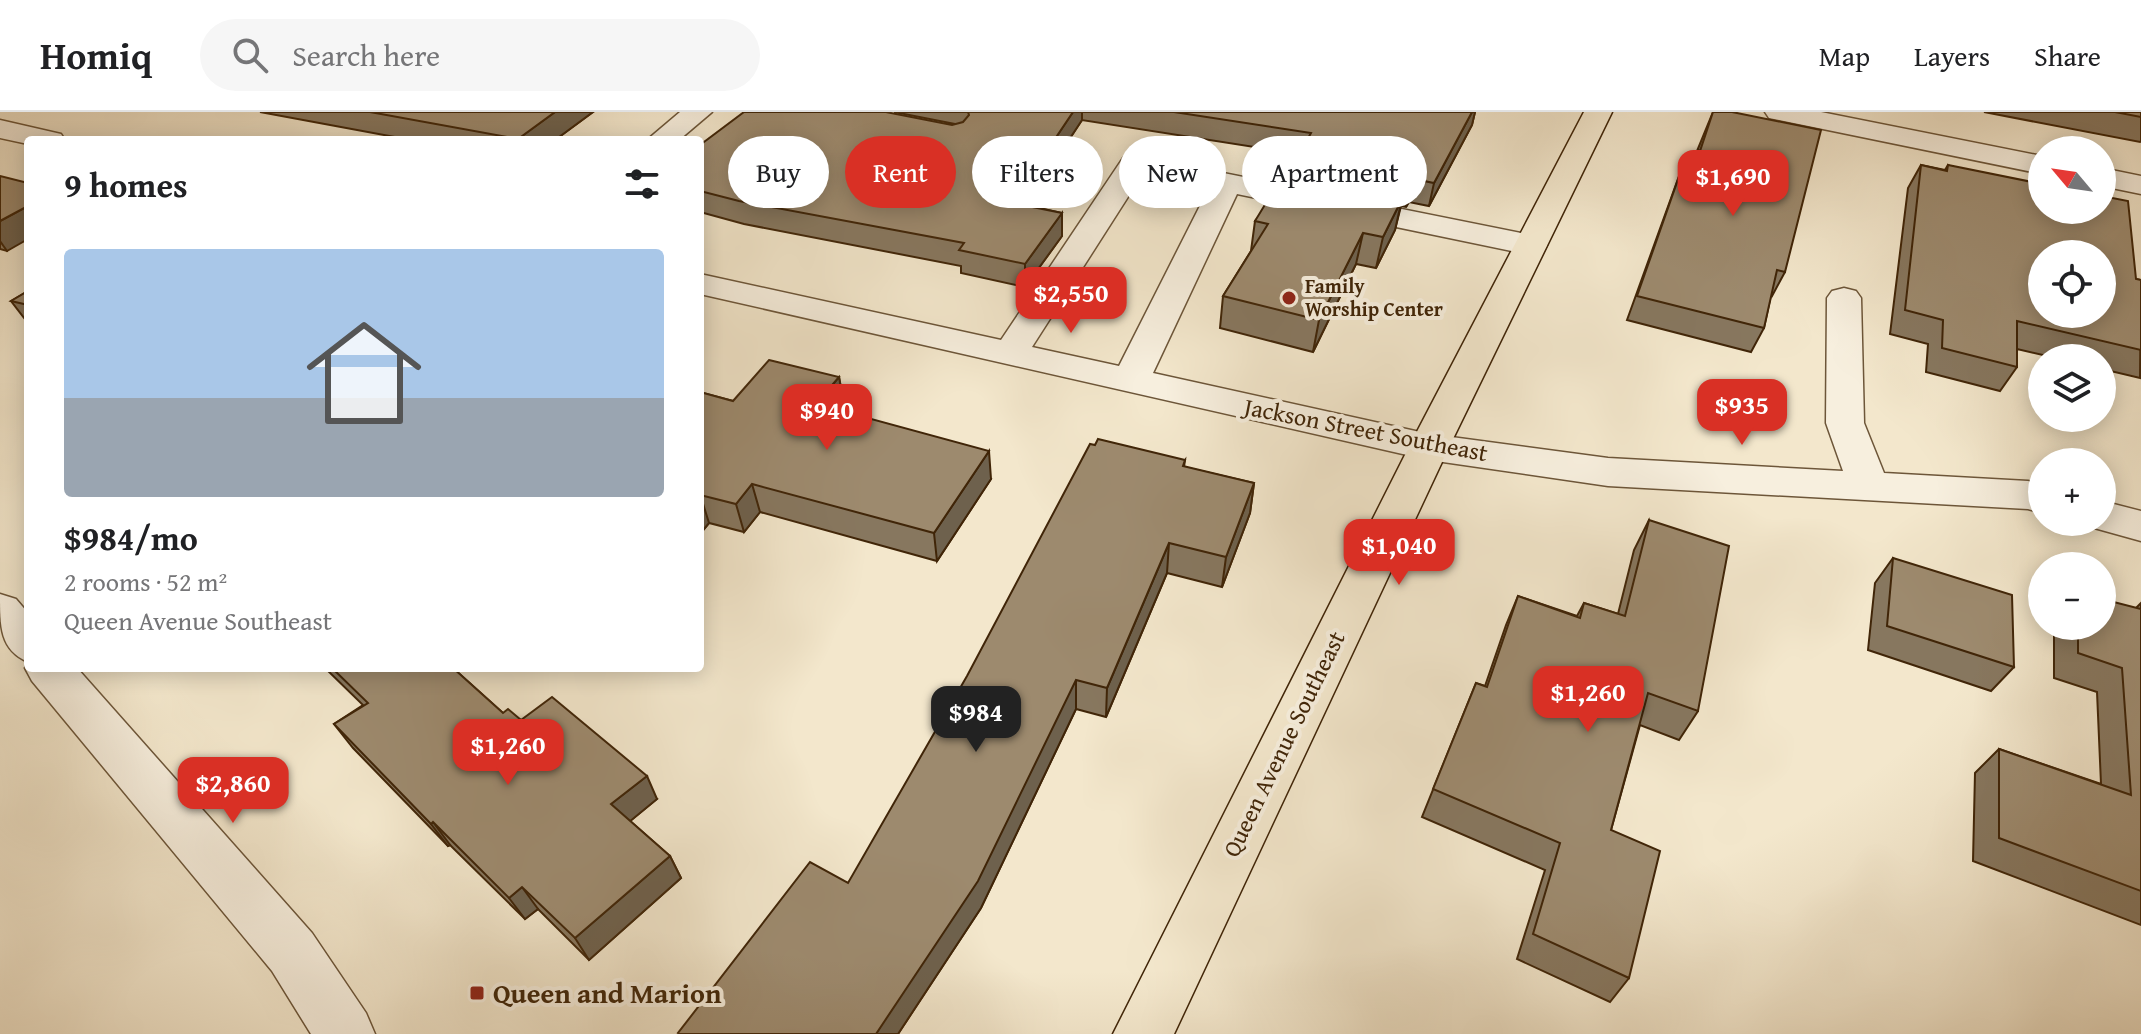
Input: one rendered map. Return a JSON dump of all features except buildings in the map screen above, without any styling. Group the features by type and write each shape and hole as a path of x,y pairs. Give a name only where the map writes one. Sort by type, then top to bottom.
{"main road":[{"name":"Queen Avenue Southeast","path":"1143,1034 1429,447 1598,112"}],"street":[{"path":"666,136 698,112"},
{"path":"1779,112 2028,162"},
{"path":"0,129 32,136"},
{"path":"1010,353 1134,164 1531,245"},
{"path":"2116,180 2141,185"},
{"path":"1131,380 1227,183"},
{"name":"Jackson Street Southeast","path":"704,285 1429,447 1608,472 2028,495"},
{"path":"1844,298 1845,423 1869,486"},
{"path":"2116,520 2141,526"},
{"path":"0,611 24,639"},
{"path":"52,672 292,952 345,1034"}],"place":[{"name":"Family Worship Center","path":"1289,298"},
{"name":"Queen and Marion","path":"477,993"}]}
